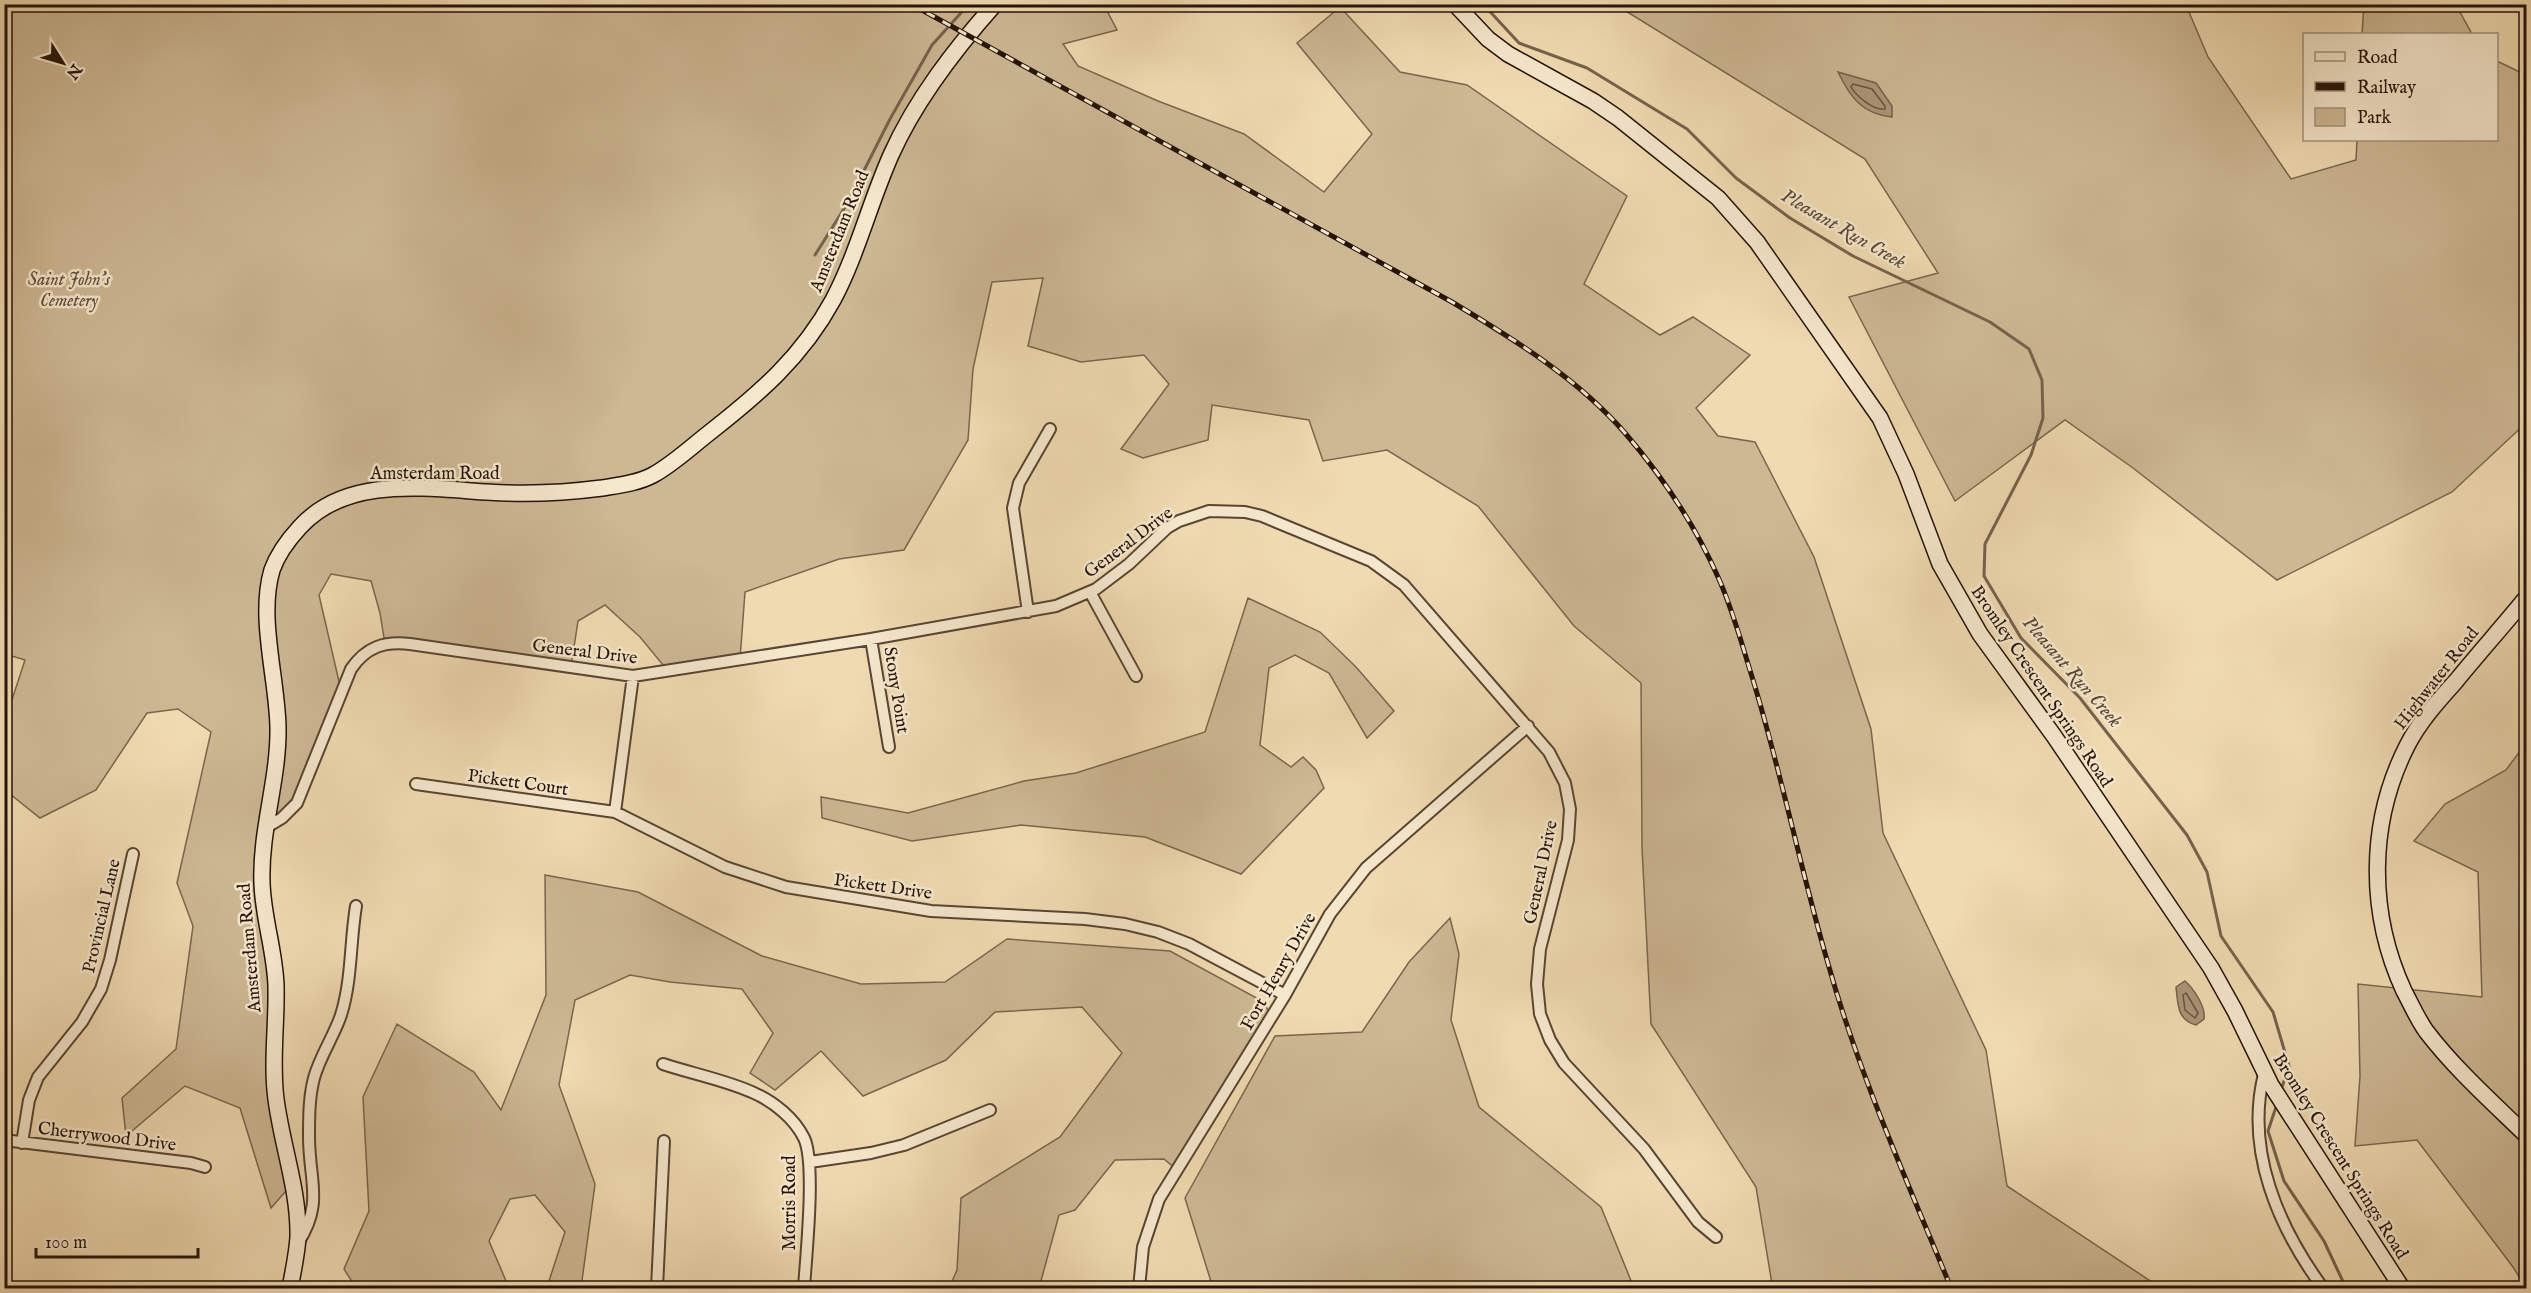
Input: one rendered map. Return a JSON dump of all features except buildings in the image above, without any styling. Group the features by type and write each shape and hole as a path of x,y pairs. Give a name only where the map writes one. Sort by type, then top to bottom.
{"street":[{"name":"Amsterdam Road","path":"290,1288 298,1243 293,1183 276,1101 274,1067 276,983 262,888 278,735 269,635 268,595 274,566 288,540 319,509 332,501 362,491 419,489 536,493 591,489 646,478 669,464 776,378 818,325 835,296 891,155 906,124 957,49 995,4"},
{"name":"Bromley Crescent Springs Road","path":"1455,4 1488,39 1508,54 1593,101 1618,118 1718,198 1756,241 1880,418 1906,474 1945,573 1980,634 2054,736 2211,968 2235,1011 2267,1079 2377,1253 2402,1288"},
{"path":"1029,612 1013,508 1019,483 1050,429"},
{"name":"General Drive","path":"267,827 282,818 297,803 351,669 375,646 394,642 633,676 871,639 1056,606 1090,592 1129,564 1167,528 1179,521 1209,511 1245,512 1262,516 1371,561 1404,585 1528,726 1557,766 1565,783 1570,809 1568,840 1540,949 1537,984 1540,1014 1550,1040 1564,1063 1644,1149 1698,1222 1716,1237"},
{"path":"1090,592 1136,676"},
{"name":"Highwater Road","path":"2526,598 2433,707 2408,744 2390,789 2376,856 2376,888 2382,929 2395,971 2426,1030 2453,1062 2526,1135"},
{"name":"Stony Point","path":"871,639 889,747"},
{"path":"615,812 633,676"},
{"name":"Fort Henry Drive","path":"1140,1288 1143,1247 1159,1199 1285,995 1330,914 1366,868 1528,726"},
{"name":"Pickett Court","path":"416,784 615,812"},
{"name":"Pickett Drive","path":"615,812 724,867 786,887 931,911 1085,919 1125,924 1158,932 1189,944 1285,995"},
{"name":"Provincial Lane","path":"22,1143 29,1100 38,1077 82,1022 101,989 110,960 133,854"},
{"path":"298,1243 309,1226 314,1210 309,1139 312,1090 315,1076 341,1014 351,963 356,906"},
{"name":"Morris Road","path":"663,1064 753,1092 769,1101 796,1125 805,1140 810,1162 804,1288"},
{"path":"2267,1079 2258,1097 2258,1133 2266,1178 2292,1243 2323,1288"},
{"path":"810,1162 871,1153 904,1145 990,1110"},
{"name":"Cherrywood Drive","path":"4,1140 191,1163 205,1167"},
{"path":"657,1288 664,1141"}],"green space":[{"path":"2364,4 2456,5 2471,33 2362,33"},
{"name":"Saint John’s Cemetery","path":"5,5 1104,5 1117,30 1063,44 1078,66 1158,101 1244,134 1324,192 1372,134 1297,43 1340,7 1400,72 1467,85 1627,196 1584,284 1660,335 1693,317 1750,355 1696,408 1718,436 1755,442 1814,557 1871,729 1883,833 1986,1050 2007,1186 2161,1288 1778,1288 1772,1284 1756,1187 1651,1024 1642,848 1641,683 1574,626 1478,506 1387,450 1323,461 1309,420 1212,405 1208,440 1143,458 1121,449 1169,384 1144,355 1081,362 1028,346 1043,278 992,282 973,369 968,440 904,550 839,559 745,592 740,659 668,671 640,637 605,605 578,621 571,667 385,644 380,613 371,581 331,574 319,595 341,690 297,803 267,827 264,908 274,1067 293,1183 271,1208 240,1108 185,1086 126,1136 122,1098 176,1049 193,926 177,883 211,732 178,709 147,713 96,790 40,818 5,790 5,721 25,660 5,654"},
{"path":"1616,5 2186,5 2208,57 2291,179 2356,160 2357,141 2498,141 2498,61 2526,75 2526,423 2452,492 2277,580 2133,468 2065,420 1955,501 1849,297 1938,273 1865,159"},
{"path":"1248,598 1320,632 1356,667 1394,711 1367,738 1329,673 1295,655 1269,668 1260,745 1291,767 1303,757 1316,770 1324,788 1241,874 1145,837 1021,825 912,841 822,818 821,797 908,813 1024,781 1076,773 1205,732"},
{"path":"2526,743 2526,1288 2513,1267 2417,1140 2355,1146 2360,1076 2358,984 2482,997 2478,872 2414,841 2445,804 2506,770"},
{"path":"545,875 638,892 762,956 861,984 945,982 1007,939 1170,951 1264,1002 1271,1017 1176,1169 1164,1159 1115,1160 1075,1210 1059,1215 1039,1288 949,1288 957,1270 961,1198 1060,1137 1122,1053 1082,1007 995,1012 946,1060 863,1096 821,1051 775,1090 750,1073 773,1033 742,989 670,982 630,975 575,1000 559,1085 595,1184 581,1288 548,1284 565,1232 535,1195 510,1199 489,1241 509,1288 356,1288 344,1269 369,1211 363,1097 397,1024 474,1072 501,1110 546,995"},
{"path":"1450,918 1459,954 1451,1020 1479,1107 1601,1207 1634,1288 1213,1288 1185,1198 1275,1036 1362,1032 1409,962"}],"water":[{"path":"1838,72 1876,83 1892,106 1892,117 1873,112 1858,103"},
{"path":"2185,981 2195,993 2203,1009 2204,1019 2196,1025 2185,1019 2178,1005 2176,987"}],"waterway":[{"path":"815,255 847,204 890,119 932,45 969,4"},
{"name":"Pleasant Run Creek","path":"1483,4 1519,43 1587,68 1687,129 1736,178 1790,218 1853,256 1990,322 2029,349 2042,380 2043,418 2031,455 1985,544 1984,576 2021,638 2080,698 2187,835 2207,872 2221,936 2273,1012 2289,1066 2281,1090"},
{"name":"Pleasant Run Creek","path":"2277,1104 2268,1131 2284,1181 2324,1241 2346,1288"}],"railway":[{"path":"911,4 1476,316 1566,377 1606,413 1639,449 1688,520 1709,558 1728,602 1763,716 1841,1008 1885,1129 1951,1288"}]}
